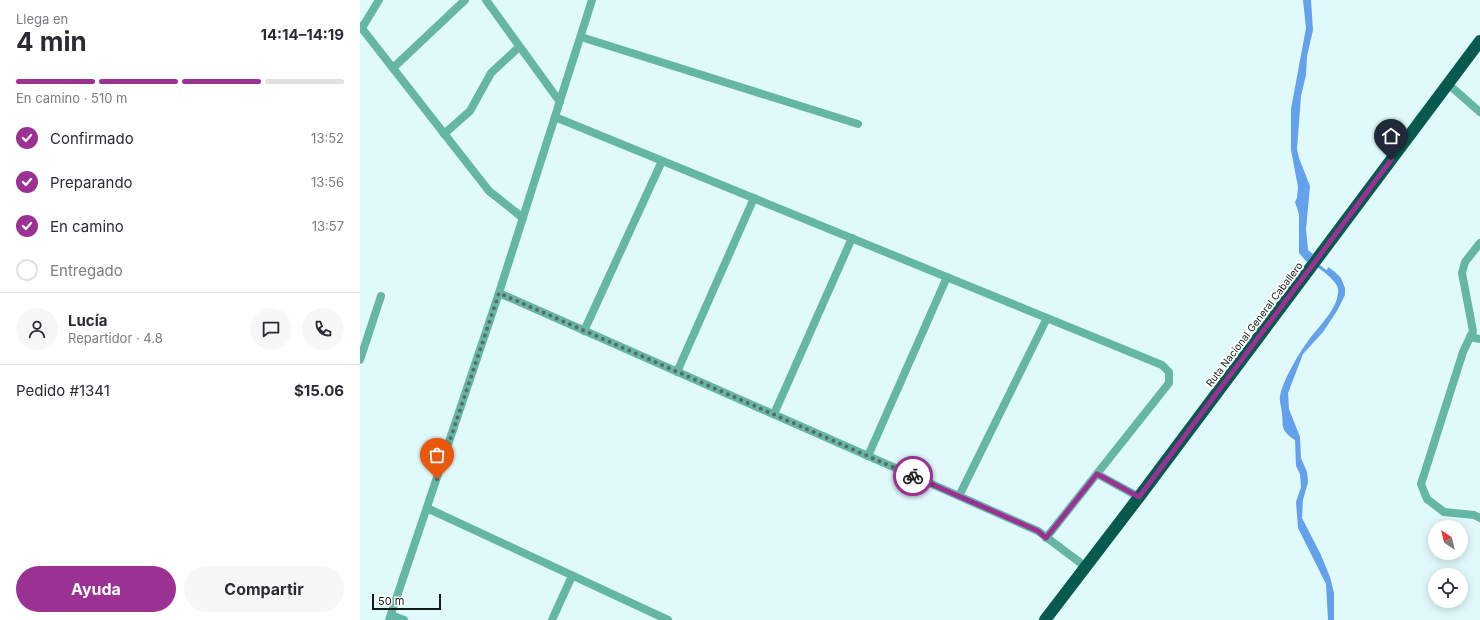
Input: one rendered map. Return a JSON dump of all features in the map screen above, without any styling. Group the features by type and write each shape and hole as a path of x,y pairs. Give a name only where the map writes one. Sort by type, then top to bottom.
{"highway":[{"name":"Ruta Nacional General Caballero","path":"1045,620 1139,497 1480,41"}],"street":[{"path":"379,0 361,27 489,191 523,218"},
{"path":"393,68 465,0"},
{"path":"486,0 560,102"},
{"path":"404,620 390,617 499,293 592,0"},
{"path":"581,37 858,124"},
{"path":"444,134 470,111 491,73 520,47"},
{"path":"1448,84 1480,112"},
{"path":"555,117 1162,365 1169,372 1169,383 1046,538"},
{"path":"584,331 662,161"},
{"path":"677,372 754,198"},
{"path":"774,414 852,238"},
{"path":"1480,243 1465,262 1462,273 1473,331 1463,352 1421,484 1427,500 1444,512 1474,515 1480,518"},
{"path":"868,456 947,277"},
{"path":"499,293 1038,531 1086,567"},
{"path":"360,360 381,296"},
{"path":"959,496 1047,318"},
{"path":"1470,337 1480,339"},
{"path":"1097,474 1139,497"},
{"path":"427,508 668,620"},
{"path":"552,620 572,576"}],"water":[{"path":"1303,0 1311,0 1313,30 1307,56 1306,75 1301,96 1297,149 1310,186 1306,229 1308,250 1313,254 1307,262 1299,253 1299,214 1295,202 1298,187 1291,150 1291,109 1306,28"},
{"path":"1328,267 1341,278 1345,288 1345,295 1337,311 1323,332 1303,354 1288,393 1289,409 1300,437 1301,458 1307,472 1308,482 1303,500 1302,518 1321,555 1330,577 1334,593 1334,620 1328,620 1326,584 1298,528 1296,502 1301,487 1300,474 1296,466 1295,440 1285,431 1283,427 1280,398 1285,381 1299,354 1330,314 1337,298 1338,287 1326,273"}],"waterway":[{"path":"1316,264 1329,274"}],"way so far":[{"path":"437,479 499,293 913,476"}],"route":[{"path":"913,476 1038,531 1046,538 1097,474 1139,497 1391,160"}]}
